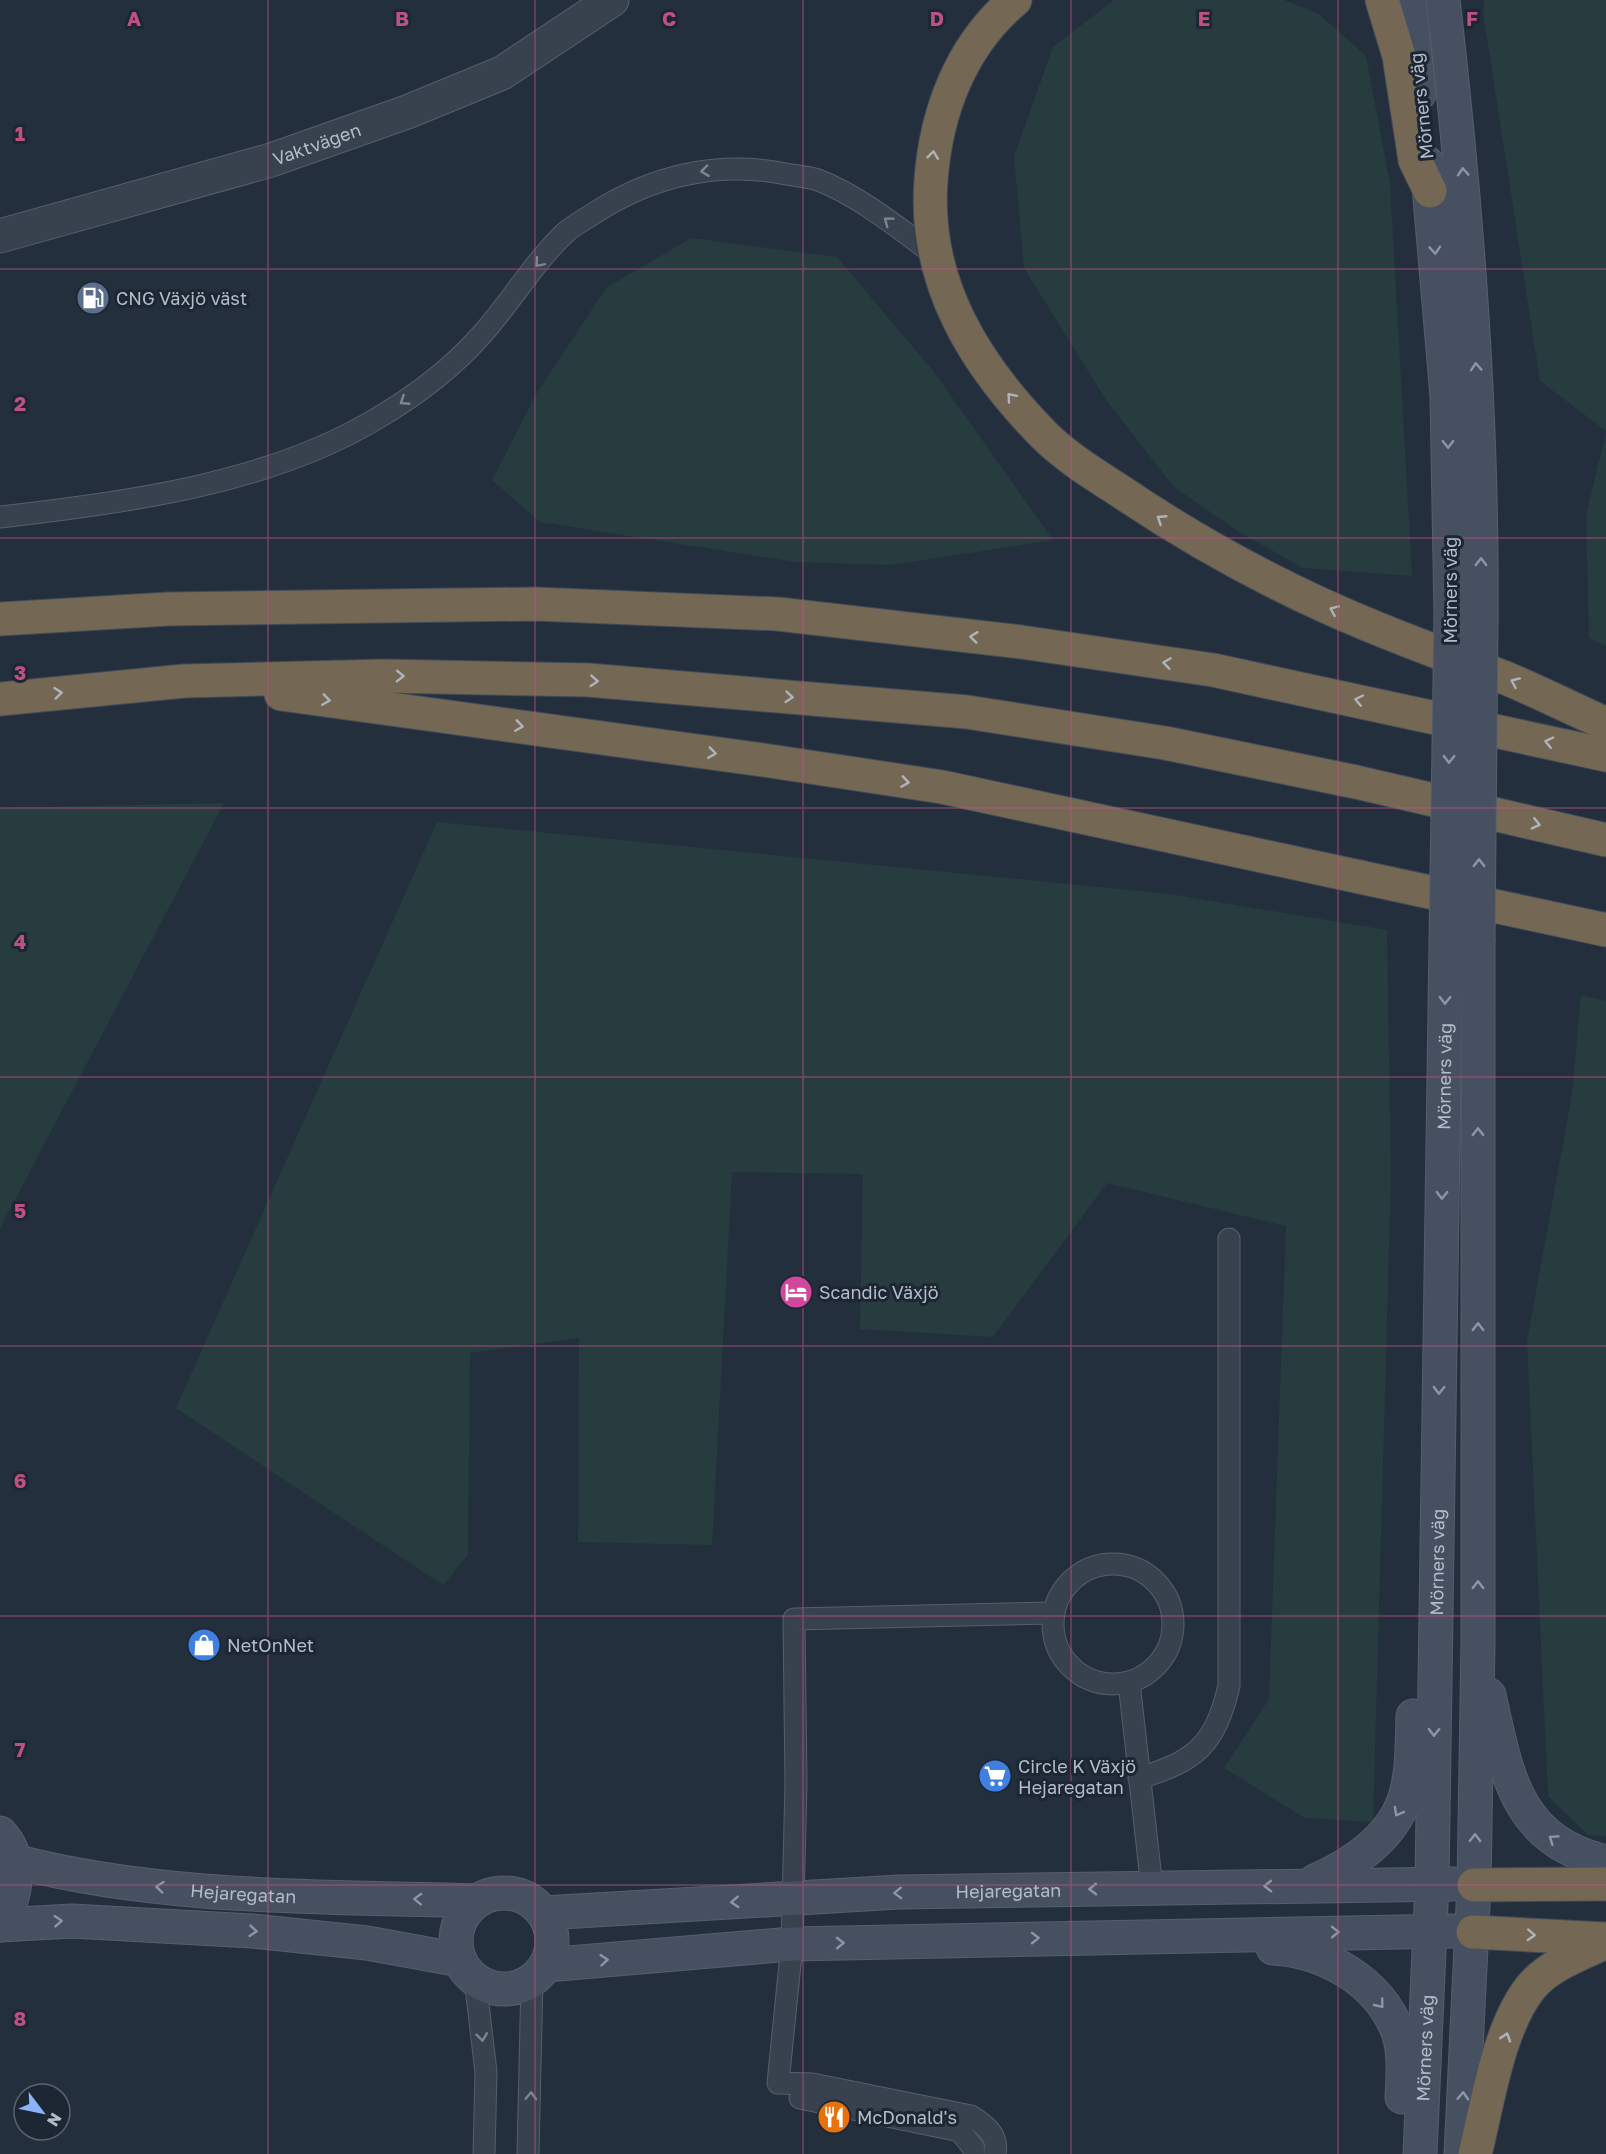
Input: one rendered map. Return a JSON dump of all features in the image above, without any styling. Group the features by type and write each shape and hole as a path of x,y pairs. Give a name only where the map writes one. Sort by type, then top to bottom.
{"highway":[{"path":"1015,0 985,33 958,73 946,99 937,130 930,192 930,223 935,255 945,292 990,374 1045,436 1086,468 1163,521 1269,578 1374,628 1510,680 1606,724"},
{"path":"1382,0 1399,56 1415,160 1430,192"},
{"path":"0,619 168,609 536,604 778,614 1021,642 1213,670 1606,755"},
{"path":"0,699 184,681 384,676 588,680 967,712 1165,743 1356,782 1606,840"},
{"path":"184,681 759,759 942,787 1606,930"},
{"path":"1474,1885 1606,1884"},
{"path":"1473,1932 1606,1940"},
{"path":"1475,2154 1512,2019 1531,1987 1556,1966 1606,1940"}],"main road":[{"name":"Mörners väg","path":"1409,0 1430,192 1466,618 1478,942 1478,1644 1473,1932 1461,2154"},
{"name":"Mörners väg","path":"1420,2154 1431,1931 1446,942 1466,618 1482,504 1477,388 1462,163 1443,0"},
{"path":"1306,1886 1349,1865 1386,1832 1398,1813 1406,1796 1409,1774 1415,1657 1435,1639"},
{"path":"1478,1644 1502,1751 1518,1800 1544,1833 1567,1849 1606,1862"},
{"path":"0,1925 12,1906 16,1884 7,1847"},
{"name":"Hejaregatan","path":"7,1847 73,1876 167,1888 477,1901"},
{"name":"Hejaregatan","path":"544,1913 899,1893 1432,1883 1474,1885"},
{"path":"539,1973 551,1955 552,1933 544,1913 529,1899 509,1893 489,1895 477,1901 463,1916 458,1928 457,1947 468,1969 483,1984 504,1989 513,1988 539,1973 792,1944 1174,1935 1473,1932"},
{"path":"0,1925 72,1921 252,1931 367,1942 468,1969"},
{"path":"1174,1935 1238,1948 1291,1949 1311,1953 1330,1961 1359,1980 1387,2013 1398,2032 1402,2053 1401,2154"}],"street":[{"name":"Vaktvägen","path":"0,236 271,160 407,112 502,72 612,0"}],"lane":[{"path":"0,517 151,495 228,479 276,464 374,420 437,379 484,332 567,231 611,202 656,181 704,170 761,169 818,180 878,213 935,255"},
{"path":"1139,1778 1170,1769 1189,1759 1206,1742 1222,1717 1229,1686 1229,1239"},
{"path":"1100,1565 1129,1565 1153,1579 1170,1603 1173,1617 1169,1645 1153,1668 1129,1682 1098,1682 1072,1668 1056,1643 1053,1613 1065,1587 1075,1577 1100,1565"},
{"path":"995,2154 996,2147 990,2129 971,2116 812,2084 778,2083 792,1944 794,1898 796,1784 794,1619 1053,1613"},
{"path":"1129,1682 1152,1888"},
{"path":"468,1969 486,2072 484,2154"},
{"path":"528,2154 539,1973"},
{"path":"800,2098 960,2131 974,2149 974,2154"}],"green space":[{"path":"1114,0 1284,0 1319,14 1366,56 1390,184 1412,576 1303,568 1239,532 1174,487 1106,400 1024,268 1014,156 1053,47"},
{"path":"1484,0 1606,0 1606,431 1540,381 1483,12"},
{"path":"691,238 837,257 934,372 1053,540 891,565 795,562 540,522 492,480 538,391 606,288"},
{"path":"1606,433 1606,646 1589,638 1586,515"},
{"path":"224,803 0,1228 0,808"},
{"path":"437,822 1170,894 1387,930 1391,1178 1373,1822 1305,1818 1224,1768 1269,1699 1286,1226 1107,1183 993,1337 860,1329 863,1174 732,1172 712,1545 578,1542 579,1338 470,1353 468,1555 443,1585 176,1408"},
{"path":"1581,995 1606,1001 1606,1836 1588,1835 1548,1796 1527,1341 1572,1094"}],"place":[{"name":"CNG Växjö väst","path":"93,298"},
{"name":"Scandic Växjö","path":"796,1292"},
{"name":"NetOnNet","path":"204,1645"},
{"name":"Circle K Växjö Hejaregatan","path":"995,1776"},
{"name":"McDonald's","path":"834,2117"}]}
